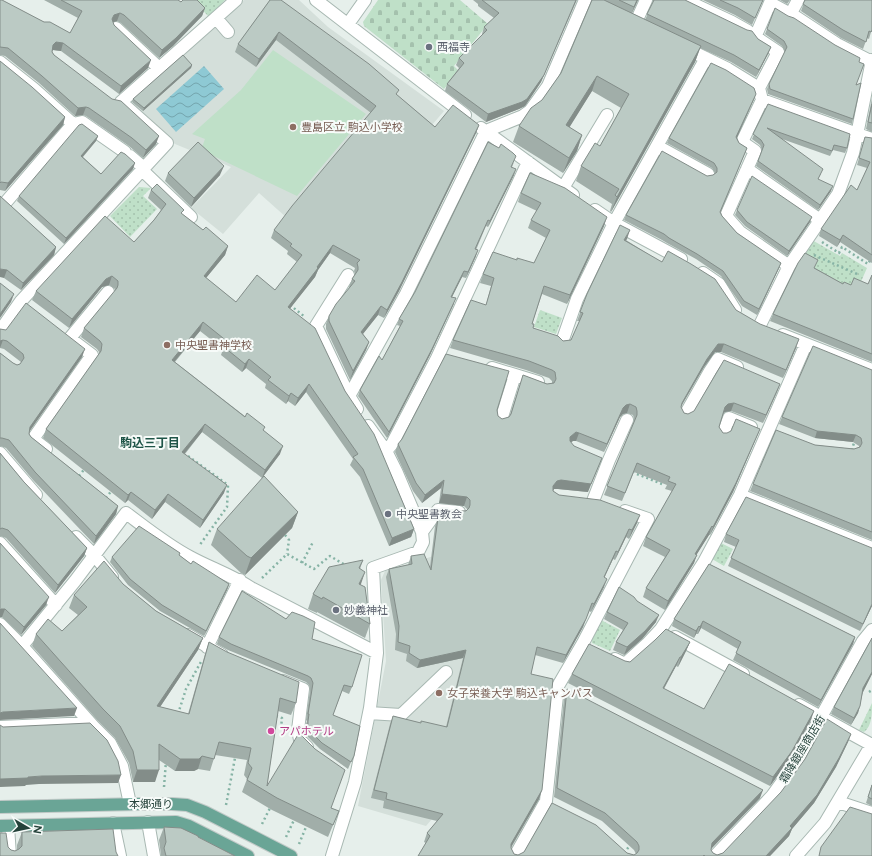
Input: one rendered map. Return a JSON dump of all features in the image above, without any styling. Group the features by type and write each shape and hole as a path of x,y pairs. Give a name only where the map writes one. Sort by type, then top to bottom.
{"main road":[{"name":"本郷通り","path":"0,807 130,804 187,805 205,812 291,856"},
{"name":"本郷通り","path":"4,826 176,822 189,826 248,856"}],"street":[{"path":"121,102 236,0"},
{"path":"316,0 348,24 440,102 486,131 563,188 614,223 692,266 717,282 737,312 760,325 872,370"},
{"path":"348,24 365,0"},
{"path":"621,18 639,26 646,0"},
{"path":"685,0 752,33 778,52 742,142 755,151 726,216 740,232 790,266"},
{"path":"790,15 798,0"},
{"path":"349,396 406,294 486,131 523,116 530,111 548,86 588,2"},
{"path":"752,33 770,3 837,44 872,61 858,135 838,194 790,266 760,325"},
{"path":"216,18 228,32"},
{"path":"116,28 160,68"},
{"path":"671,41 728,69 760,94 858,135 872,139"},
{"path":"562,342 577,299 614,223 706,58"},
{"path":"0,62 34,89 73,124"},
{"path":"0,331 21,301 61,252 167,143 121,102 114,101 108,96"},
{"path":"563,188 607,115"},
{"path":"6,202 73,124 82,122 118,146 191,217"},
{"path":"657,146 708,174"},
{"path":"386,452 392,444 439,354 528,162"},
{"path":"747,169 820,220"},
{"path":"332,856 355,782 369,713 377,653 373,568 418,552 423,542 422,532 397,473 386,452 349,396 316,326 348,275"},
{"path":"10,292 33,310"},
{"path":"56,457 33,439 92,355 67,336 108,292"},
{"path":"604,654 625,664 647,644 664,624 704,562 740,495 771,431 783,386 806,344"},
{"path":"439,354 454,358"},
{"path":"685,415 718,359 745,371"},
{"path":"484,366 546,385"},
{"path":"500,420 514,374"},
{"path":"723,434 729,418 771,431"},
{"path":"593,501 627,420"},
{"path":"0,453 42,501"},
{"path":"595,456 609,461"},
{"path":"740,495 872,548"},
{"path":"106,498 174,548 191,558 240,580 251,588 377,653"},
{"path":"515,856 546,801 558,686 587,645 648,519 599,501 578,499"},
{"path":"422,532 438,510 460,512"},
{"path":"22,646 95,556 126,513"},
{"path":"69,529 95,556 118,585"},
{"path":"0,543 56,605"},
{"path":"704,562 718,569"},
{"path":"208,647 240,580"},
{"path":"656,613 664,624 756,681"},
{"path":"0,624 22,646 90,723 110,743 122,766 130,804"},
{"path":"179,630 232,660"},
{"name":"霜降銀座商店街","path":"715,856 795,764 864,641 872,630"},
{"path":"850,634 864,641"},
{"path":"369,713 401,715 446,672"},
{"path":"275,677 303,689 298,730 300,740 315,755"},
{"path":"558,686 572,693"},
{"path":"790,700 872,744 825,823 796,856"},
{"path":"0,726 90,723"},
{"path":"344,774 355,782"},
{"path":"546,801 559,807"},
{"path":"838,802 872,813"},
{"path":"148,822 154,856"},
{"path":"113,823 120,856"},
{"path":"4,826 10,856"}],"path":[{"path":"810,234 839,252 845,241"},
{"path":"842,247 868,264 872,257"},
{"path":"801,249 858,274"},
{"path":"288,303 304,316"},
{"path":"856,439 852,449 858,452"},
{"path":"188,456 228,485 227,507 191,558"},
{"path":"609,461 662,484"},
{"path":"79,476 88,465"},
{"path":"106,498 114,488"},
{"path":"264,576 287,554 289,540 285,535"},
{"path":"302,562 313,542"},
{"path":"287,554 314,569 330,556 349,567"},
{"path":"177,716 186,689 208,647"},
{"path":"275,716 282,718 281,728"},
{"path":"226,805 235,758"},
{"path":"164,787 166,759"},
{"path":"262,825 270,808"},
{"path":"286,838 294,820"},
{"path":"298,844 306,827"},
{"path":"624,853 633,842"}],"shaded area":[{"name":"豊島区立 駒込小学校","path":"244,0 299,0 328,27 444,111 324,251 259,193 223,234 191,208 231,167 175,144 133,106 133,100"},
{"name":"女子栄養大学 駒込キャンパス","path":"515,545 455,792 426,826 358,806 386,661 381,580 385,571 453,550"}],"green space":[{"path":"193,0 225,0 209,17"},
{"name":"西福寺","path":"378,0 460,0 488,24 454,66 459,71 444,89 364,26 363,22"},
{"path":"273,50 366,114 297,196 201,150 205,139 192,134 241,90"},
{"path":"139,187 151,188 143,196 157,209 130,237 110,216"},
{"path":"812,240 840,256 842,253 867,268 856,293 796,265"},
{"path":"540,310 562,318 556,334 534,327"},
{"path":"721,543 733,549 724,566 712,559"},
{"path":"601,620 620,630 610,651 592,643"},
{"path":"872,703 870,723 864,732 859,730"}],"water":[{"path":"204,66 224,89 176,132 156,109"}],"building":[{"path":"0,0 44,22 50,22 70,33 82,11 61,0 178,0 181,2 183,0 197,0 205,8 162,50 124,15 120,13 114,15 112,19 114,25 151,60 121,86 63,43 56,42 53,45 52,52 54,55 112,99 121,101 159,136 146,150 132,138 89,108 78,108 8,48 0,47"},
{"path":"270,0 281,0 369,64 399,90 396,94 435,127 453,105 479,125 387,310 381,306 361,332 369,342 353,371 329,321 329,316 336,304 355,281 352,279 358,270 357,263 360,260 333,245 317,267 318,268 288,307 315,328 345,391 374,434 414,529 392,538 363,469 353,457 358,454 309,384 298,398 291,393 289,396 268,380 271,377 249,359 245,364 224,347 228,342 203,322 172,360 245,417 247,413 265,427 263,430 283,446 265,470 205,424 182,452 227,485 203,520 168,494 155,510 131,492 128,495 46,429 101,351 102,344 100,341 84,328 117,288 118,281 112,276 106,279 72,319 36,291 105,216 134,242 166,204 151,190 157,184 184,210 181,213 203,230 206,227 228,246 204,276 236,302 257,275 275,290 302,255 290,246 292,244 274,230 292,206 376,106 279,32 259,59 238,44"},
{"path":"482,0 576,0 544,75 527,99 488,114 447,84 464,63 459,58 487,30 484,27 499,13"},
{"path":"592,0 604,0 701,46 617,197 615,195 619,189 581,166 595,143 600,146 629,94 597,76 566,125 582,135 569,158 519,126 531,108 542,100 561,73"},
{"path":"619,0 637,0 634,7"},
{"path":"654,0 685,0 752,31 758,39 771,47 759,70 734,55 647,14"},
{"path":"720,0 763,0 755,18"},
{"path":"805,0 872,0 872,30 871,32 869,31 866,42 843,30 803,4"},
{"path":"775,8 794,18 835,45 860,58 859,62 864,64 856,85 861,83 853,119 770,89 769,84 787,47 784,41 767,29"},
{"path":"183,55 192,65 144,108 133,99"},
{"path":"0,61 65,117 8,183 0,183"},
{"path":"711,63 726,70 754,88 756,94 736,137 739,143 747,148 720,212 737,233 781,263 759,309 744,301 723,271 664,234 626,215 662,151 707,176 713,175 717,172 717,168 714,163 669,138"},
{"path":"768,104 850,134 847,148 834,145 832,151 767,128 823,169 818,179 833,186 820,205 758,161 764,145 761,140 753,134"},
{"path":"872,104 872,123 868,122"},
{"path":"82,124 98,136 81,156 101,174 121,152 135,163 66,238 19,196 79,125"},
{"path":"865,137 872,138 872,255 843,235 840,240 821,229 851,185 857,190 870,162 859,158"},
{"path":"198,142 224,166 194,198 168,173"},
{"path":"488,142 499,148 501,144 513,153 516,156 511,167 516,169 490,221 488,220 475,249 478,250 468,272 464,271 451,297 456,298 432,349 389,432 360,390 379,356 382,360 403,321 399,319 415,292"},
{"path":"530,173 565,188 607,217 570,295 544,286 532,324 534,324 533,328 558,336 563,341 571,340 583,313 580,312 587,294 620,225 630,230 624,240 662,262 668,251 691,264 715,279 736,310 760,324 799,339 786,370 724,344 718,344 707,359 682,403 681,407 684,413 688,414 694,411 724,360 780,384 766,415 734,403 728,404 725,407 719,427 723,433 731,431 736,419 760,429 736,483 713,527 712,526 695,554 697,555 668,601 646,588 670,550 646,537 676,484 668,481 670,477 637,463 625,493 607,486 637,415 636,407 630,404 623,408 607,444 576,432 570,437 570,441 574,446 602,458 591,484 561,480 557,481 553,486 553,491 559,495 600,500 640,515 632,530 629,529 618,552 616,551 604,577 607,579 594,604 592,603 586,619 566,655 537,647 531,674 553,679 542,790 511,844 511,848 514,854 518,855 524,852 552,803 596,825 627,853 634,855 639,850 637,842 605,813 557,788 567,689 763,790 712,843 711,850 717,855 723,853 781,792 805,759 827,719 851,734 839,758 817,795 790,826 792,828 766,856 418,856 430,836 427,833 443,814 386,799 387,793 374,790 393,716 421,723 421,721 447,727 466,650 420,660 409,653 410,646 398,642 399,626 389,569 412,564 411,556 424,554 431,570 438,518 445,510 466,511 469,508 470,500 467,497 442,494 444,480 425,495 416,483 398,444 446,354 509,371 497,410 498,416 502,419 509,417 511,414 523,375 547,384 554,383 556,379 555,372 552,370 529,361 453,340 471,300 486,305 494,278 483,274 493,252 517,260 517,258 534,263 550,230 531,220 541,203 521,193"},
{"path":"752,176 812,217 789,251 747,222 737,210"},
{"path":"0,196 56,247 23,283 7,270 0,269"},
{"path":"805,253 818,260 814,268 843,284 844,282 851,285 854,278 868,284 872,275 872,354 773,314 798,263"},
{"path":"0,283 14,294 0,314"},
{"path":"26,303 85,349 30,427 29,434 118,506 96,536 35,472 9,440 0,438 0,353 17,365 20,364 24,358 23,354 7,341 0,341 0,329 6,330"},
{"path":"813,346 872,370 872,532 753,484 776,430 815,445 854,449 860,447 862,443 861,438 856,435 817,431 782,417"},
{"path":"0,453 24,482 87,548 58,585 8,530 2,528 0,529"},
{"path":"264,476 298,512 251,558 217,529"},
{"path":"746,497 872,548 872,604 863,624 731,558 739,540 726,534"},
{"path":"139,526 180,553 179,555 191,564 193,561 229,584 206,631 162,605 130,579 112,557"},
{"path":"0,543 49,597 24,627 5,609 0,610"},
{"path":"363,560 359,568 365,572 359,584 365,587 370,624 323,597 322,599 313,594 329,567"},
{"path":"104,561 123,584 156,611 203,638 157,706 189,714 209,642 227,652 299,682 296,703 280,698 267,786 299,733 315,749 345,770 331,808 339,811 333,825 277,798 247,780 252,768 248,763 251,748 219,742 214,759 202,756 199,759 180,759 159,744 159,770 137,770 133,751 120,726 36,634 48,619 62,631 87,607 74,595"},
{"path":"709,564 855,637 821,700 736,653 741,642 703,621 696,631 674,619"},
{"path":"619,587 659,615 645,631 627,647 616,642 628,623 607,612"},
{"path":"242,591 286,619 292,612 315,622 312,639 362,655 352,687 344,685 333,715 360,726 354,756 351,762 322,743 308,729 308,714 313,683 311,678 231,644 219,637"},
{"path":"0,623 77,708 0,713"},
{"path":"666,629 690,642 663,688 704,709 729,664 814,711 792,751 773,777 572,674 589,644 630,662"},
{"path":"872,638 872,672 863,688 860,706 854,718 834,707"},
{"path":"90,723 107,740 118,761 121,775 42,776 0,779 0,725 3,727"},
{"path":"872,785 872,799 868,797"},
{"path":"850,807 872,814 872,856 819,856 821,847"},
{"path":"164,827 181,828 235,856 166,856 164,848 166,842"},
{"path":"113,829 116,852 118,856 0,856 0,833 6,833 8,847 15,851 22,846 22,832"}],"place":[{"name":"西福寺","path":"429,47"},
{"name":"豊島区立 駒込小学校","path":"293,127"},
{"name":"中央聖書神学校","path":"167,345"},
{"name":"中央聖書教会","path":"388,514"},
{"name":"妙義神社","path":"336,610"},
{"name":"女子栄養大学 駒込キャンパス","path":"439,693"},
{"name":"アパホテル","path":"271,731"}],"district":[{"name":"駒込三丁目","path":"150,443"}]}
